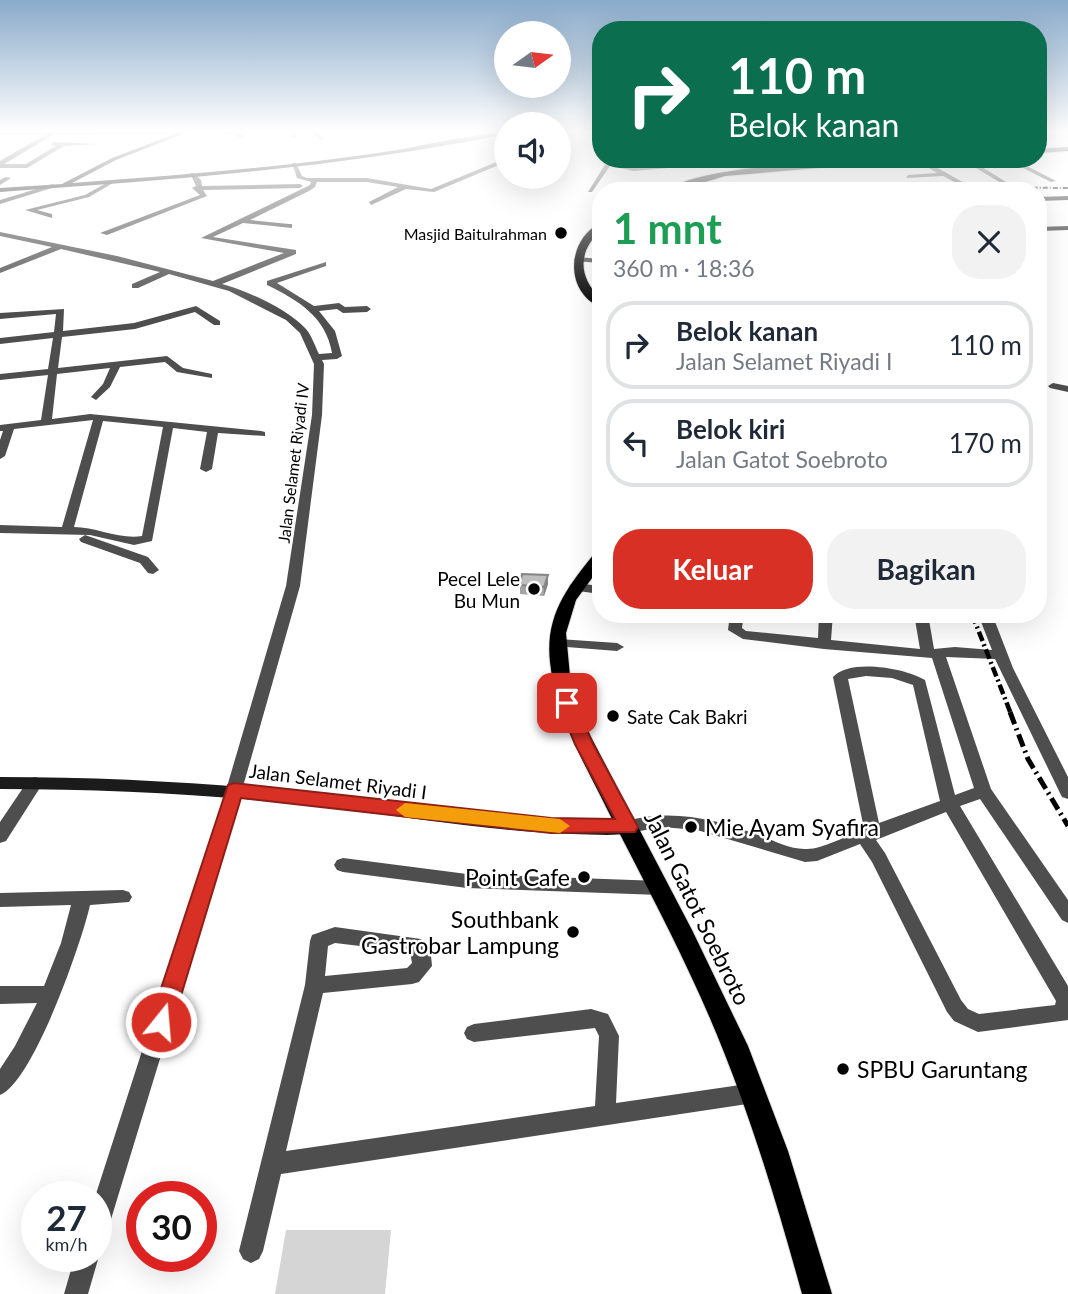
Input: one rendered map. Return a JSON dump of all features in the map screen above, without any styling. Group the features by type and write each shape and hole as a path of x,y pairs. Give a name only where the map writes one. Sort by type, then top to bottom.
{"main road":[{"path":"1047,199 1068,198"},
{"path":"1047,229 1067,229"},
{"path":"592,233 578,260 579,278 592,294"},
{"name":"Jalan Gatot Soebroto","path":"592,567 564,608 559,643 563,689 571,716 721,1013 754,1093 817,1294"},
{"name":"Jalan Selamet Riyadi I","path":"0,783 234,790 551,826 629,827"}],"street":[{"path":"0,202 32,192"},
{"path":"50,216 29,210 94,192"},
{"path":"104,233 194,192"},
{"path":"216,283 293,252 205,239 301,192"},
{"path":"371,203 394,192"},
{"path":"244,221 289,226"},
{"name":"Jalan Selamet Riyadi IV","path":"0,234 216,283 274,309 304,332 317,357 320,386 293,586 234,790 111,1181"},
{"path":"0,271 62,246"},
{"path":"578,260 592,261"},
{"path":"317,357 337,356 336,340 330,328 313,309 270,284 323,264"},
{"path":"135,286 170,271"},
{"path":"313,309 339,306 343,310 367,309"},
{"path":"0,341 135,326 195,309 217,323"},
{"path":"0,316 60,311 47,423"},
{"path":"304,332 330,328"},
{"path":"0,377 167,359 180,370 209,376"},
{"path":"96,397 107,385 117,364"},
{"path":"1053,386 1068,389"},
{"path":"67,529 99,418"},
{"path":"0,456 5,428 99,418 261,434"},
{"path":"6,529 67,529 134,541 148,538 168,426"},
{"path":"206,469 213,430"},
{"path":"6,529 32,535 100,542 144,560 153,570"},
{"path":"576,587 592,589"},
{"path":"735,623 738,633 824,645 933,654 955,651 1001,655"},
{"path":"824,645 825,623"},
{"path":"924,623 983,791 1068,915"},
{"path":"989,623 1001,655 1068,793"},
{"path":"559,643 617,647"},
{"path":"844,672 908,675 920,683 949,803 1066,1000 1065,1010 1059,1015 978,1023 961,1015 954,1006 869,836 840,677 844,672"},
{"path":"0,836 35,783"},
{"path":"629,827 661,818 684,821 762,843 794,856 827,852 983,791"},
{"path":"343,865 506,884 660,888"},
{"path":"0,900 123,897"},
{"path":"0,1085 13,1072 50,994 81,909 79,898"},
{"path":"251,1251 315,985 319,941 326,936 414,945 421,950 422,966 412,976 315,985"},
{"path":"0,995 50,994"},
{"path":"474,1033 591,1018 601,1020 609,1037 605,1115"},
{"path":"272,1164 754,1093"},
{"path":"76,1294 83,1272"}],"shaded area":[{"path":"286,1230 391,1230 385,1294 275,1294"}],"building":[{"path":"522,574 548,575 544,587 520,585"}],"railway":[{"path":"976,623 1011,714"},
{"path":"1010,712 1028,759 1068,826"}],"slow traffic":[{"path":"405,810 560,826"}],"place":[{"name":"Masjid Baitulrahman","path":"561,233"},
{"name":"Pecel Lele Bu Mun","path":"534,589"},
{"name":"Sate Cak Bakri","path":"613,716"},
{"name":"Mie Ayam Syafira","path":"691,827"},
{"name":"Point Cafe","path":"584,877"},
{"name":"Southbank Gastrobar Lampung","path":"573,932"},
{"name":"SPBU Garuntang","path":"843,1069"}],"route":[{"path":"161,1022 234,790 551,826 629,827 584,744 567,703"}]}
